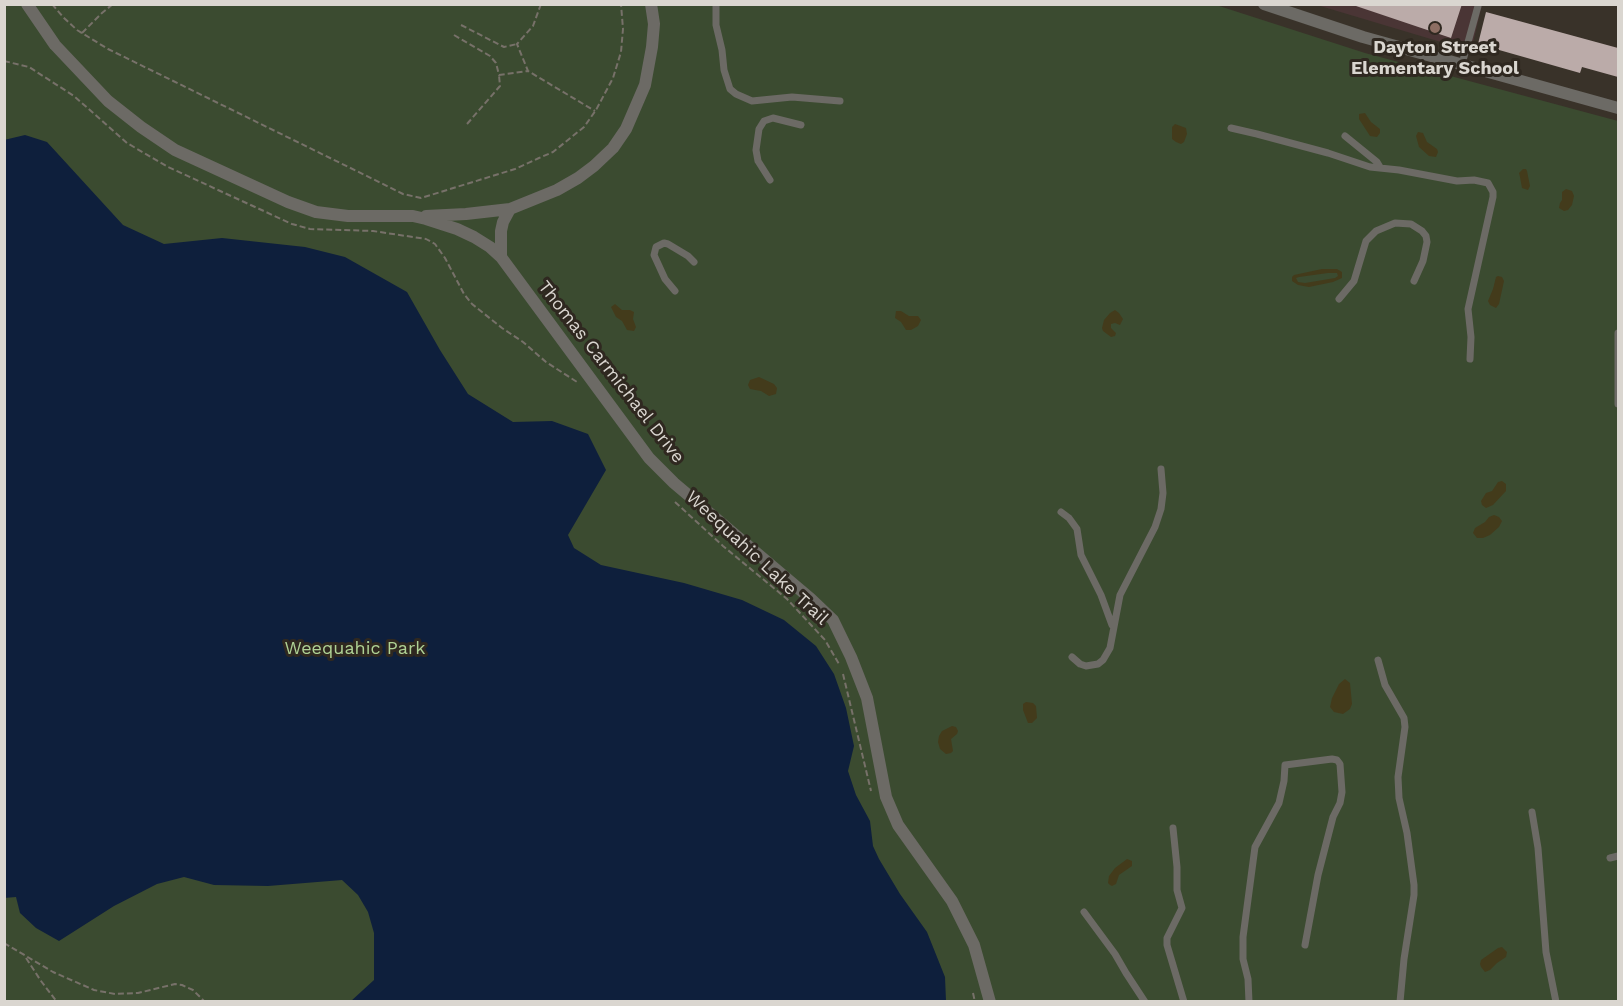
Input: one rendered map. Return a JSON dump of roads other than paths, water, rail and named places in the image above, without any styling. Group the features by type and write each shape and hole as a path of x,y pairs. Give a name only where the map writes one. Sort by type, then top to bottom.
{"street":[{"name":"Thomas Carmichael Drive","path":"27,4 55,45 108,101 175,150 288,202 316,212 348,216 413,216 457,229 490,247 501,257 649,458 675,483 812,599 833,620 867,698 886,797 898,825 952,901 974,945 990,1002"},
{"path":"413,216 466,214 510,209 557,190 578,178 613,148 633,113 645,85 654,24 651,4"},
{"path":"1264,4 1363,37 1618,108"},
{"path":"501,257 501,231 510,209"}],"lane":[{"path":"716,4 716,25 724,70 730,89 736,94 752,101 792,97 840,101"},
{"path":"1462,64 1477,4"},
{"path":"770,180 758,161 756,150 759,129 764,120 773,118 801,125"},
{"path":"1231,128 1328,153 1370,168 1380,167 1457,180 1482,181 1491,187 1492,206 1468,309 1471,337 1470,359"},
{"path":"1345,136 1380,167"},
{"path":"1339,299 1354,281 1366,241 1376,231 1395,223 1411,224 1422,231 1427,242 1426,252 1414,281"},
{"path":"675,291 665,279 654,255 656,247 664,243 668,244 694,262"},
{"path":"1618,333 1618,404"},
{"path":"1072,657 1086,666 1098,664 1110,648 1120,595 1155,527 1161,509 1163,487 1161,469"},
{"path":"1061,512 1077,529 1081,555 1108,611 1114,630"},
{"path":"1378,660 1385,685 1404,718 1405,726 1398,777 1414,895 1400,1002"},
{"path":"1249,1002 1248,979 1243,959 1255,847 1279,803 1285,765 1332,759 1337,760 1340,764 1342,792 1318,875 1305,945"},
{"path":"1532,812 1538,848 1546,952 1556,1002"},
{"path":"1173,828 1177,890 1182,908 1167,939 1167,945 1184,1002"},
{"path":"1610,858 1618,856"},
{"path":"1084,912 1115,954 1144,1002"}],"water":[{"name":"Weequahic Park","path":"25,135 47,142 123,225 164,244 222,238 305,247 345,257 407,292 468,394 513,422 552,421 588,434 606,470 568,535 574,548 601,565 684,583 742,600 784,620 816,646 834,674 846,708 854,746 848,771 856,795 870,821 873,846 900,894 927,932 945,977 946,1001 351,1001 374,980 374,933 368,912 358,895 342,880 268,886 214,885 184,877 157,884 114,906 59,941 36,928 20,913 16,897 4,898 4,140"}],"place":[{"name":"Dayton Street Elementary School","path":"1435,28"}]}
